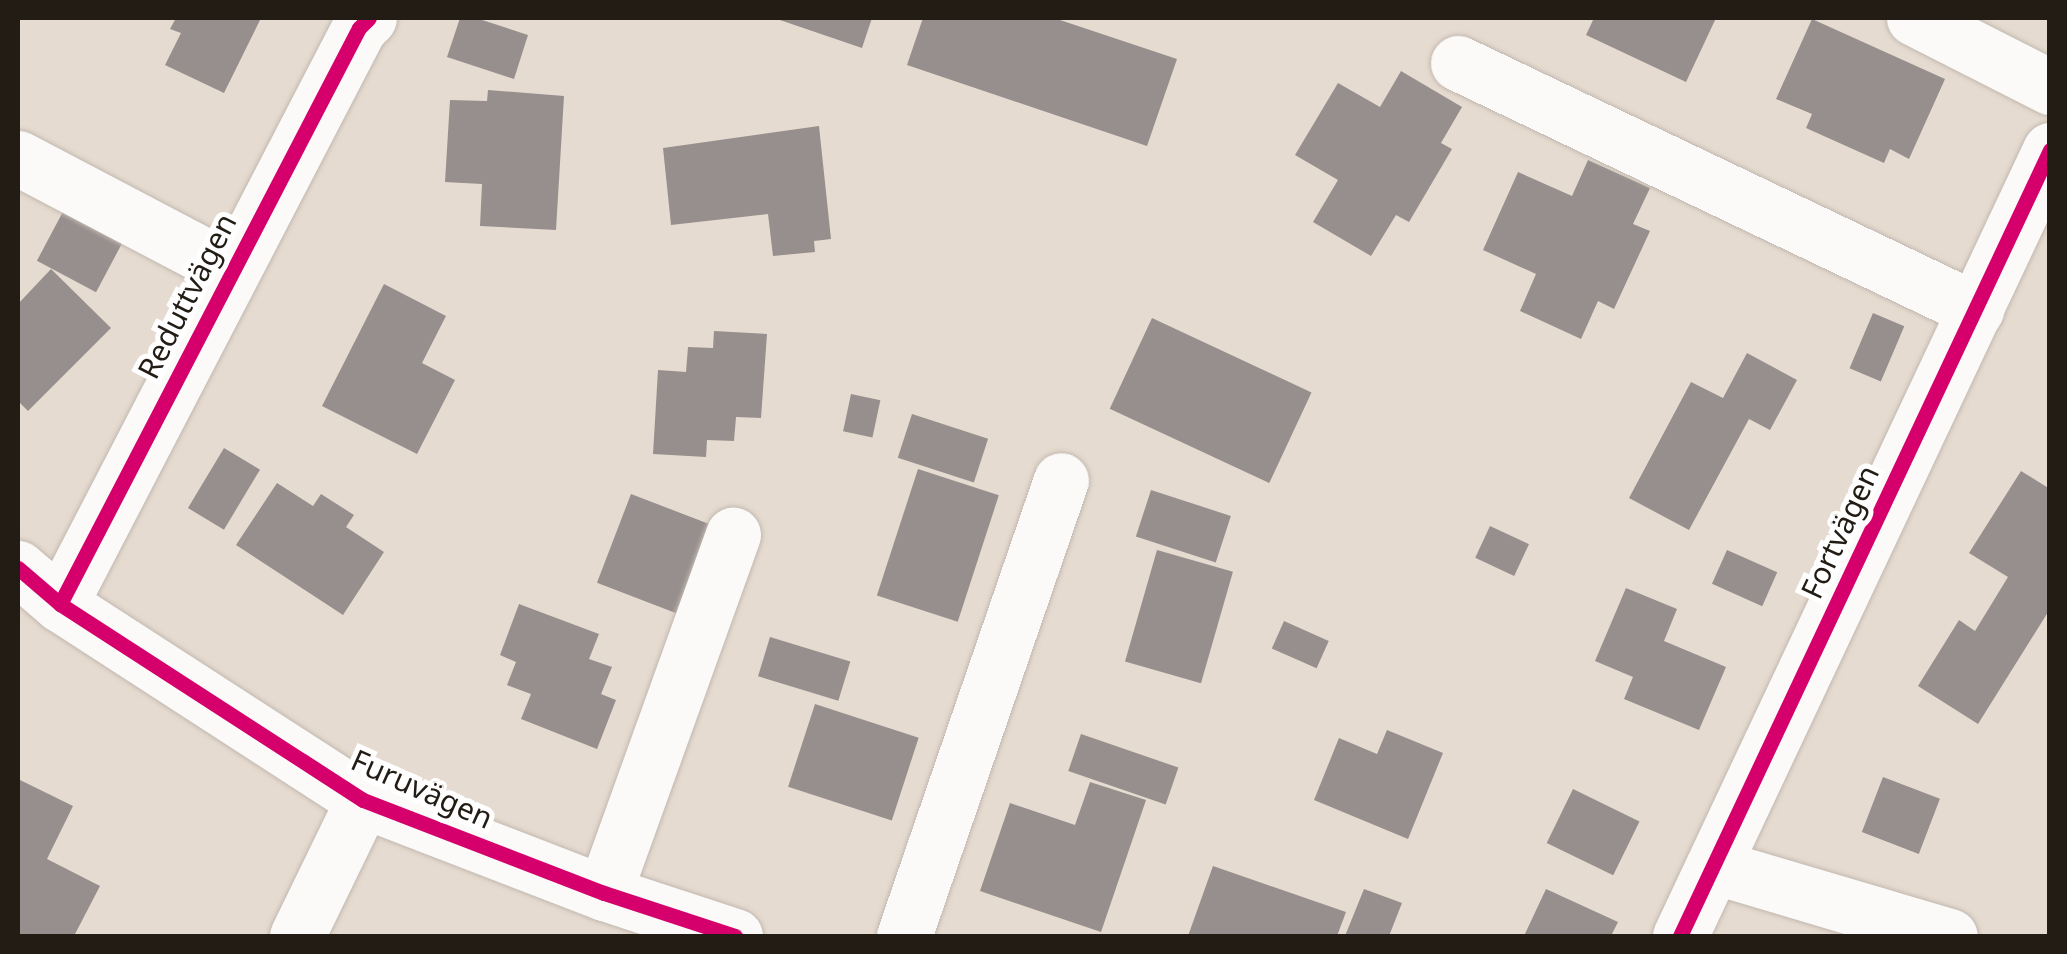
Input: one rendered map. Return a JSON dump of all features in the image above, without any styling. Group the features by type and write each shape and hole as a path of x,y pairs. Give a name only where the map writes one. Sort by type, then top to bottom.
{"street":[{"name":"Reduttvägen","path":"60,604 231,270 359,28 369,18"},
{"path":"1914,18 2050,86"},
{"path":"1458,63 1976,310"},
{"name":"Fortvägen","path":"1680,936 1976,310 2032,230 2050,150"},
{"path":"18,158 231,270"},
{"path":"904,936 1061,480"},
{"path":"604,893 733,534"},
{"name":"Furuvägen","path":"18,568 60,604 363,800 604,893 735,936"},
{"path":"298,936 363,800"},
{"path":"1713,866 1950,936"}],"building":[{"path":"176,18 261,18 224,93 165,65 181,33 170,29"},
{"path":"460,18 476,18 528,35 514,79 447,57"},
{"path":"774,18 872,18 862,48"},
{"path":"923,18 1054,18 1177,59 1147,146 907,65"},
{"path":"1594,18 1716,18 1686,82 1586,35"},
{"path":"1812,19 1945,79 1909,159 1890,149 1884,163 1806,128 1812,114 1776,99"},
{"path":"1401,71 1462,107 1441,143 1452,149 1409,222 1396,215 1371,256 1313,222 1338,180 1295,155 1338,83 1380,107"},
{"path":"488,90 564,96 556,230 480,226 482,184 445,182 450,100 487,101"},
{"path":"819,126 831,239 814,241 815,252 773,256 768,214 671,225 663,148"},
{"path":"1588,160 1650,188 1633,224 1650,231 1614,309 1598,301 1581,339 1520,311 1536,274 1483,250 1518,172 1572,196"},
{"path":"66,206 125,237 96,292 37,261"},
{"path":"51,269 111,328 28,411 18,401 18,304"},
{"path":"384,284 446,316 422,363 455,380 417,454 322,406"},
{"path":"1873,313 1904,326 1881,382 1850,368"},
{"path":"1152,318 1312,392 1269,483 1110,409"},
{"path":"714,331 767,334 761,418 736,417 734,441 707,440 706,457 653,454 658,370 686,372 688,347 713,348"},
{"path":"1747,353 1797,380 1770,430 1749,419 1689,530 1629,498 1691,382 1723,398"},
{"path":"851,394 880,400 872,437 843,431"},
{"path":"912,414 988,439 974,482 898,458"},
{"path":"224,448 260,470 224,530 188,508"},
{"path":"918,469 999,495 958,622 877,595"},
{"path":"2021,471 2050,489 2050,609 1978,724 1918,686 1959,620 1975,631 2008,577 1969,553"},
{"path":"277,483 313,506 321,494 354,515 346,527 384,552 343,615 236,545"},
{"path":"1151,490 1231,516 1216,563 1136,537"},
{"path":"631,494 710,524 676,613 597,583"},
{"path":"1490,526 1529,544 1514,576 1475,558"},
{"path":"1157,550 1233,572 1201,683 1125,662"},
{"path":"1727,550 1777,572 1762,606 1712,584"},
{"path":"1626,588 1677,609 1664,641 1726,667 1699,730 1624,699 1633,677 1595,661"},
{"path":"519,604 599,634 589,659 612,667 601,694 616,700 597,749 521,719 531,694 507,685 516,662 500,655"},
{"path":"1284,621 1329,641 1317,668 1272,648"},
{"path":"770,637 850,662 838,701 758,676"},
{"path":"815,704 919,738 892,820 788,787"},
{"path":"1387,730 1443,753 1408,839 1314,800 1339,738 1377,754"},
{"path":"1081,734 1178,768 1166,804 1068,771"},
{"path":"1883,777 1940,799 1919,854 1862,832"},
{"path":"18,779 73,806 47,859 100,886 74,936 18,936"},
{"path":"1090,782 1146,800 1101,932 980,891 1010,803 1075,825"},
{"path":"1573,789 1640,821 1613,875 1547,843"},
{"path":"1213,866 1346,912 1337,936 1188,936"},
{"path":"1364,889 1402,903 1389,936 1345,936"},
{"path":"1546,889 1618,922 1611,936 1524,936"}],"cycle path":[{"path":"60,604 359,28 369,18"},
{"path":"1680,936 2050,150"},
{"path":"18,568 60,604 363,800 604,893 735,936"}]}
